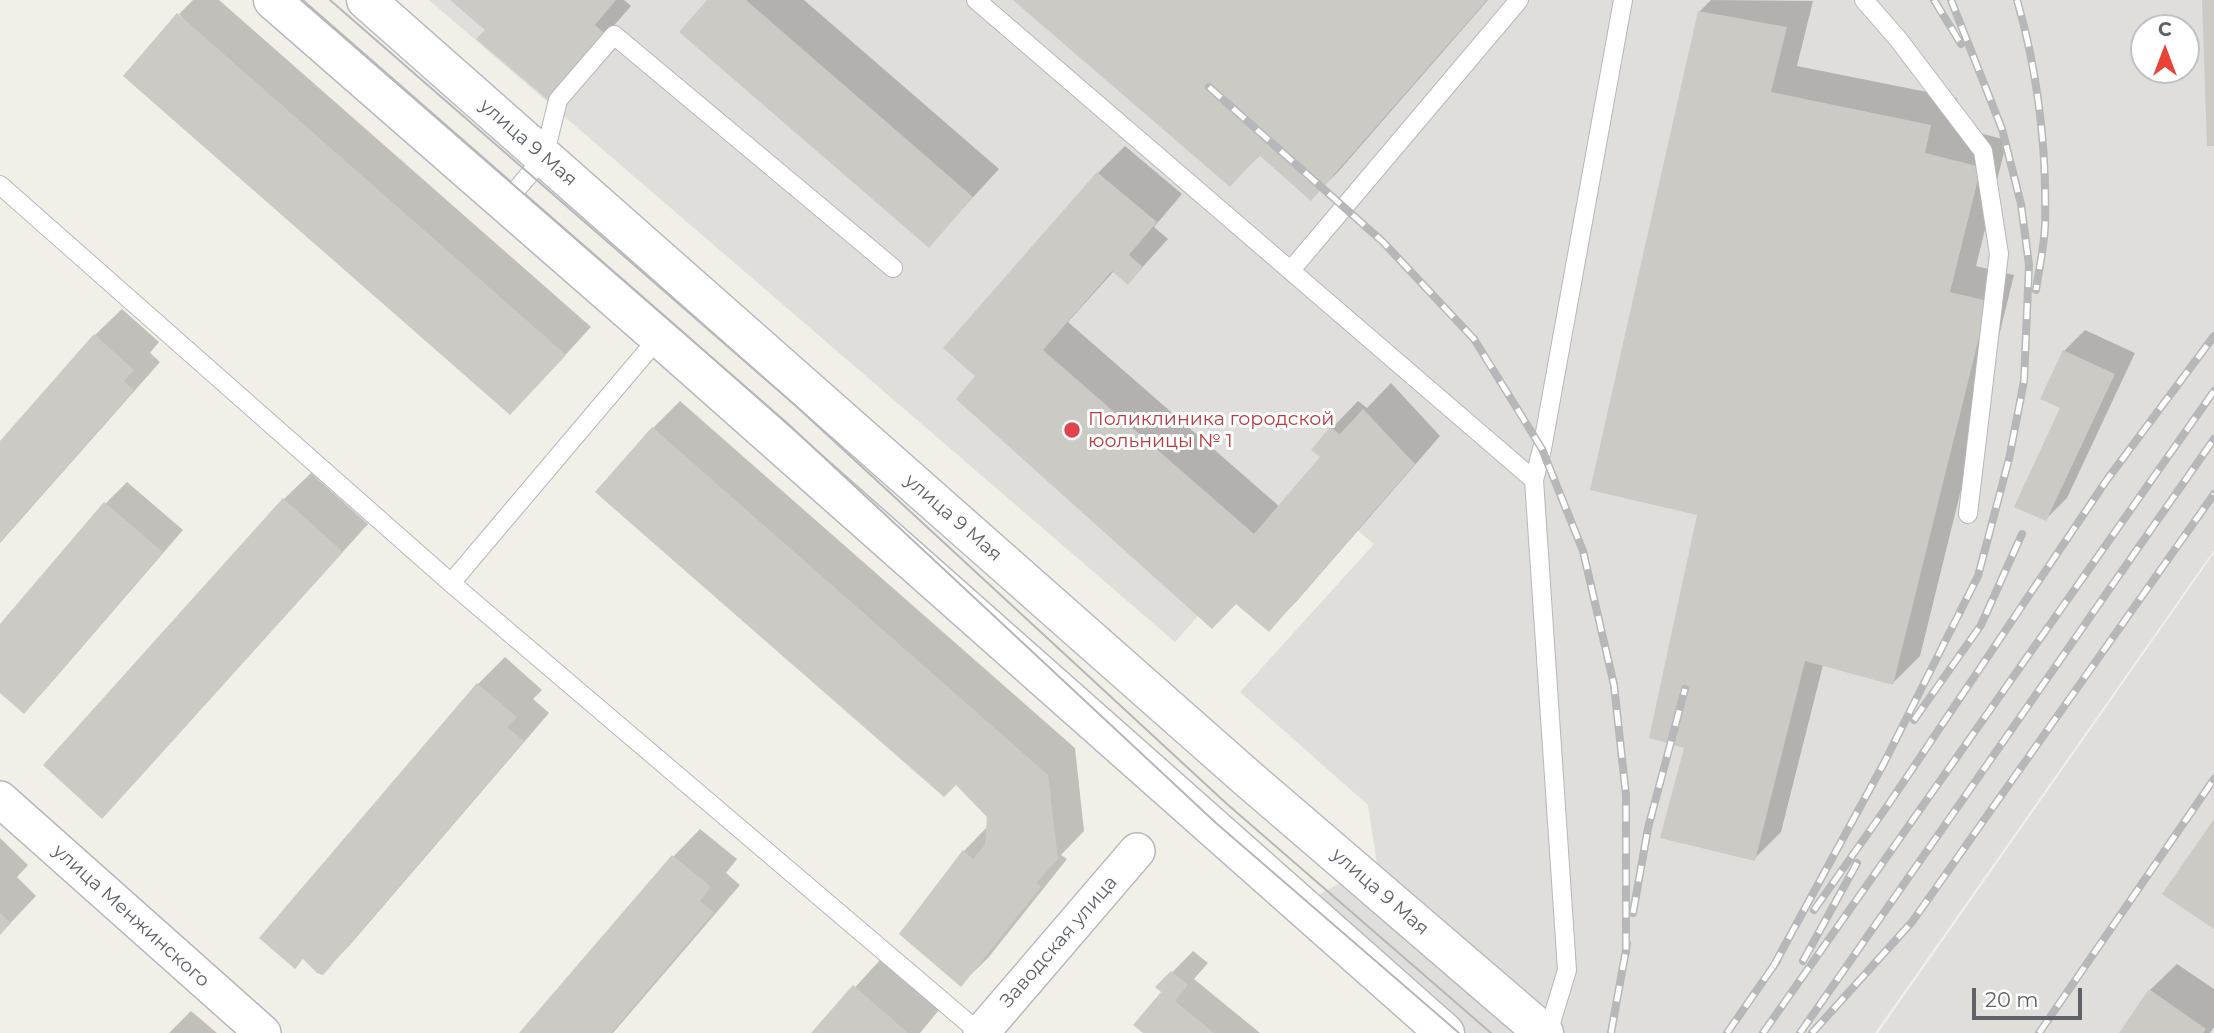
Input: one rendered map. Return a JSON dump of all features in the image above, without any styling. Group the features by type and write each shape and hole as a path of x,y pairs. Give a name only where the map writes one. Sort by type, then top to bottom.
{"main road":[{"path":"273,0 659,337 1445,1033"},
{"name":"улица 9 Мая","path":"366,0 1245,776 1546,1033"}],"street":[{"name":"улица Менжинского","path":"0,799 263,1033"},
{"name":"Заводская улица","path":"981,1033 1138,851"}],"lane":[{"path":"976,0 1534,480"},
{"path":"1291,270 1519,0"},
{"path":"1546,1033 1567,970 1534,480 1542,449 1623,0"},
{"path":"1864,0 1898,39 1983,152 1999,254 1968,514"},
{"path":"505,203 544,157 558,100 614,35 893,268"},
{"path":"0,186 451,583 981,1033"},
{"path":"451,583 659,337"}],"shaded area":[{"path":"429,0 2214,0 2214,550 1875,1033 1427,1033 1314,897 1350,878 1380,883 1368,805 1240,692 1374,544 1309,490 1175,642"},
{"path":"2214,553 2214,1033 1878,1033"}],"building":[{"path":"450,0 616,0 595,25 605,34 548,100 476,39 485,30"},
{"path":"707,0 746,0 973,197 929,248 679,32"},
{"path":"1013,0 1487,0 1311,201 1259,155 1230,187"},
{"path":"2202,0 2214,0 2214,146 2207,146"},
{"path":"1698,11 1787,27 1771,92 1931,125 1925,153 1981,167 1950,292 1988,301 1893,685 1805,661 1755,861 1660,838 1684,748 1649,738 1697,515 1590,490"},
{"path":"177,13 566,355 510,415 123,76"},
{"path":"1097,172 1157,222 1129,255 1143,267 1128,285 1112,271 1043,350 1254,534 1320,457 1311,450 1330,427 1340,434 1363,409 1415,464 1269,632 1236,604 1212,629 956,399 975,376 943,348"},
{"path":"94,334 134,370 124,381 134,390 0,542 0,441"},
{"path":"2063,350 2115,374 2046,521 2014,507 2060,408 2040,399"},
{"path":"652,427 1048,775 1058,859 1036,883 1041,887 961,987 899,934 963,850 973,859 985,845 987,817 956,785 944,797 595,492"},
{"path":"283,498 343,552 102,819 43,765"},
{"path":"104,502 163,552 24,714 0,693 0,624"},
{"path":"477,683 517,717 507,727 524,741 323,975 317,973 303,959 295,969 259,938"},
{"path":"2214,819 2214,929 2162,894"},
{"path":"672,855 711,887 700,901 714,912 611,1033 519,1033"},
{"path":"0,913 11,923 0,935"},
{"path":"1171,971 1188,985 1175,1001 1214,1033 1143,1033 1133,1025 1161,992 1155,987"},
{"path":"853,985 908,1033 811,1033"},
{"path":"2149,989 2206,1029 2203,1033 2119,1033"}],"tram line":[{"path":"301,0 786,422 1216,823 1459,1033"},
{"path":"330,0 796,406 1227,804 1491,1033"}],"railway":[{"path":"1934,0 1961,44"},
{"path":"1773,967 1884,763 1978,576 2009,459 2024,381 2029,265 2021,204 2002,129 1951,0"},
{"path":"2017,0 2031,55 2043,140 2045,226 2036,290"},
{"path":"1209,87 1383,242 1474,339 1542,449 1583,551 1614,685 1626,795 1626,952"},
{"path":"1814,910 2106,481 2214,336"},
{"path":"1763,1033 2214,391"},
{"path":"1800,1033 2214,439"},
{"path":"1812,1033 1912,922 2214,494"},
{"path":"1914,720 1981,625 2022,534"},
{"path":"1633,913 1648,828 1685,689"},
{"path":"2039,1033 2214,779"},
{"path":"1803,961 1857,863"},
{"path":"1611,1033 1627,944"},
{"path":"1727,1033 1777,961"}],"place":[{"name":"Поликлиника городской юольницы № 1","path":"1072,430"}]}
